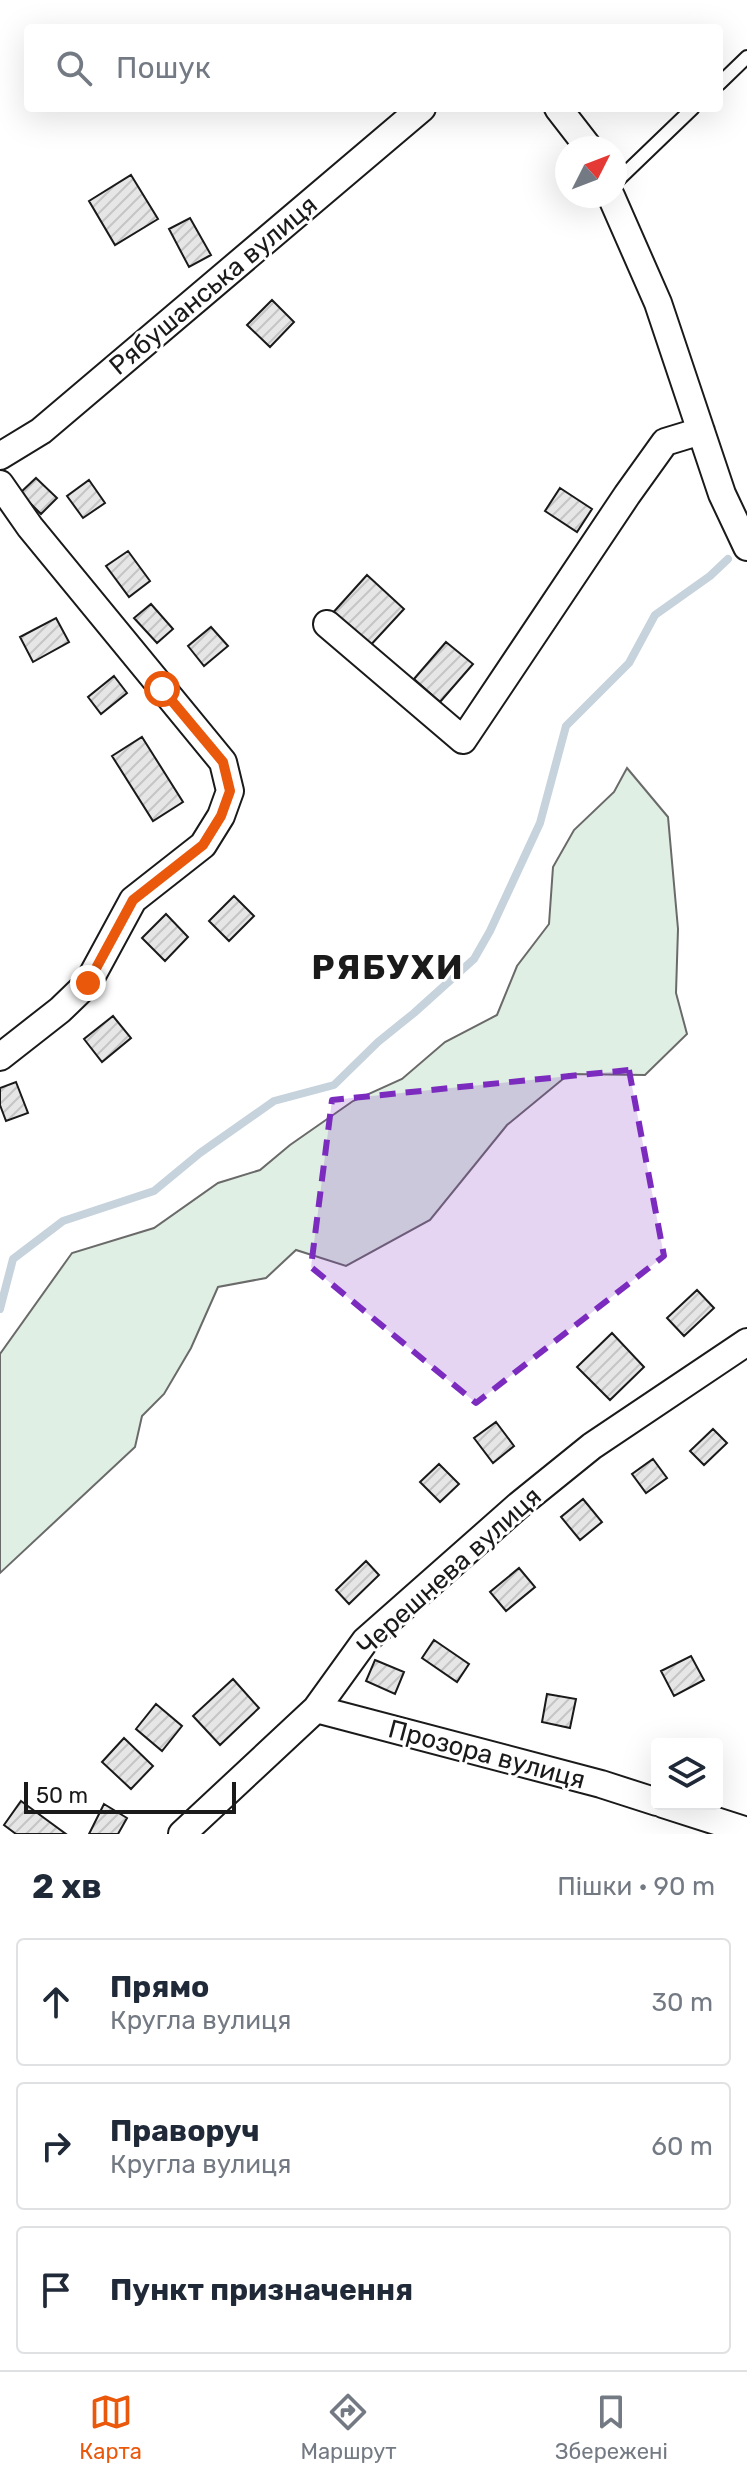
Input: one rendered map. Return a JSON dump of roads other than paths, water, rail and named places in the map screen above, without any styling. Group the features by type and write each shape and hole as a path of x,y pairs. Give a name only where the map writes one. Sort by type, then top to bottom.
{"street":[{"name":"Рябушанська вулиця","path":"0,456 41,431 417,112"},
{"path":"561,112 580,136"},
{"path":"616,208 658,303 722,494 747,547"},
{"path":"327,624 463,740 665,442 701,431"},
{"path":"0,484 30,527 223,762 230,791 221,816 203,845 133,900 88,983 60,1010 0,1057"},
{"name":"Черешнева вулиця","path":"182,1834 316,1709 365,1641 519,1505 592,1446 747,1342"},
{"name":"Прозора вулиця","path":"316,1709 601,1784 651,1800"},
{"name":"Прозора вулиця","path":"682,1810 747,1831"}],"lane":[{"path":"723,80 747,57"},
{"path":"627,171 689,112"}],"waterway":[{"path":"0,1309 13,1259 63,1221 154,1191 200,1153 274,1101 334,1085 378,1042 474,959 540,823 566,726 629,663 655,615 710,576 728,559"}],"district":[{"name":"РЯБУХИ","path":"388,967"}]}
